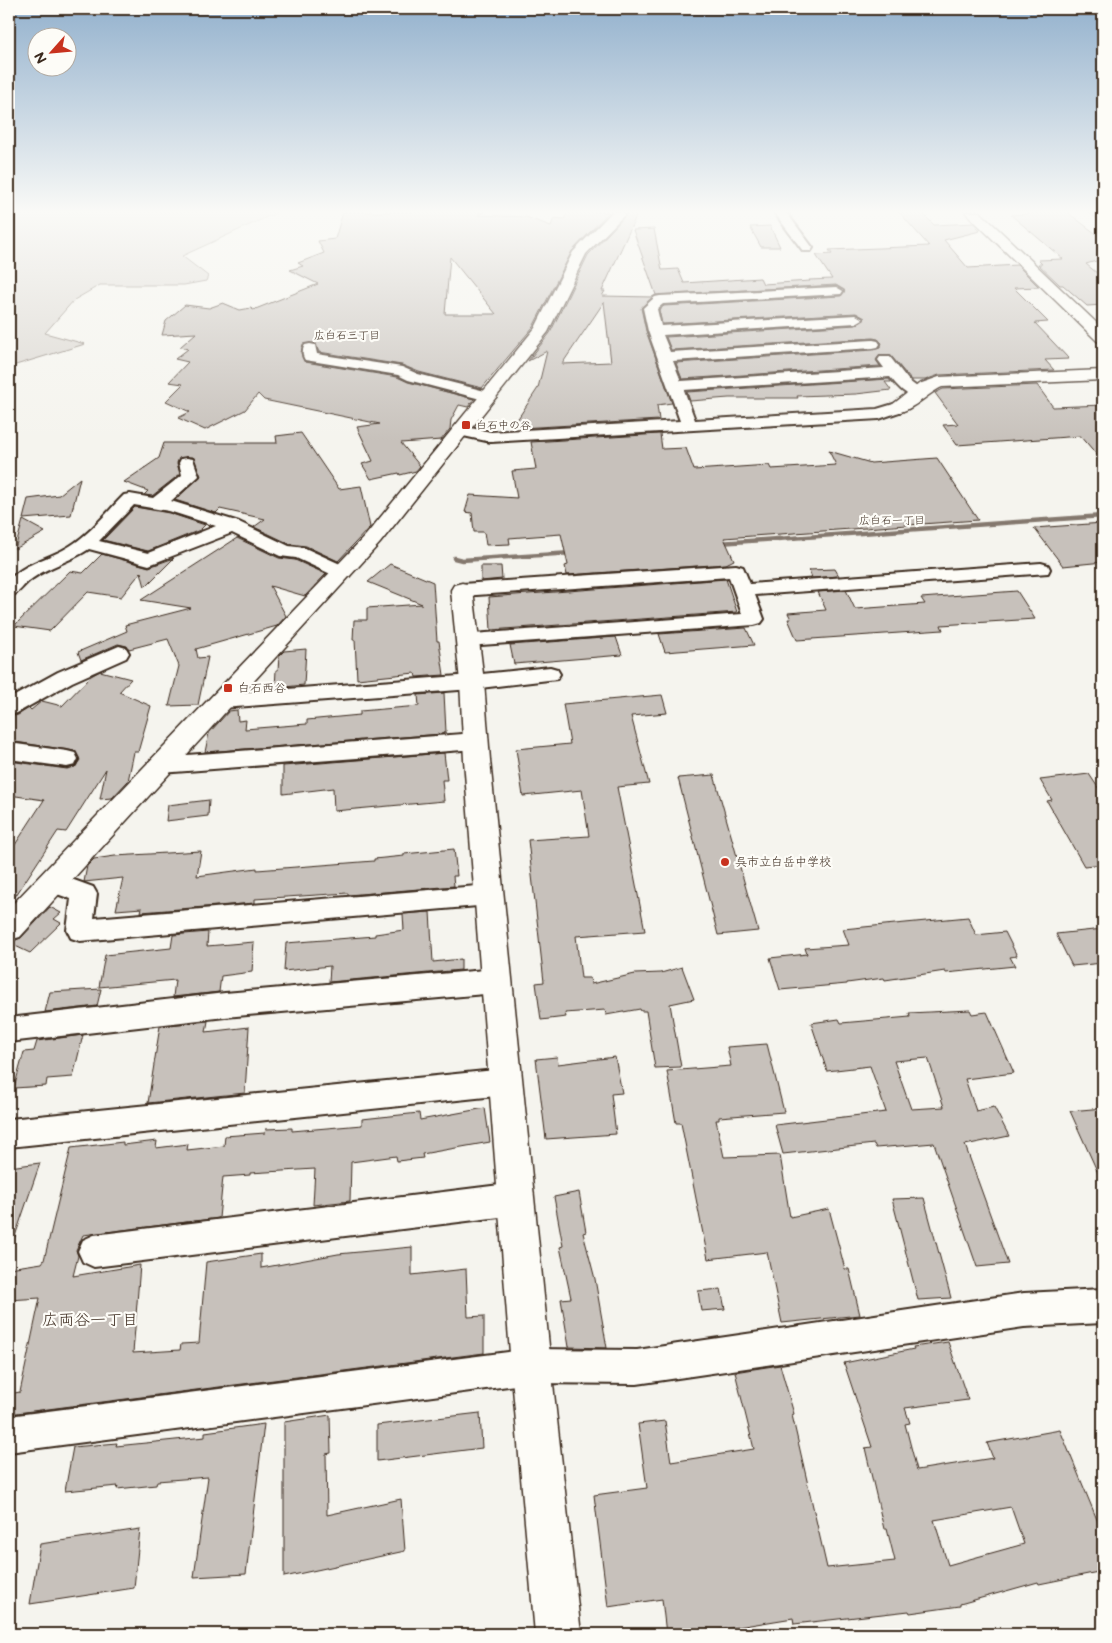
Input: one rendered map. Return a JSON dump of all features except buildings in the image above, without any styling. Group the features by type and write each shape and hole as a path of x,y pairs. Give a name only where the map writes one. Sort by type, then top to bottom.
{"main road":[{"path":"9,928 373,539 542,329 562,289"},
{"path":"1052,289 1103,338"},
{"path":"897,408 933,384 945,382 1103,375"},
{"path":"462,590 472,682 496,981 531,1366 558,1634"}],"street":[{"path":"834,289 894,372 910,389 917,393"},
{"path":"689,424 654,331 650,308 660,300 836,291"},
{"path":"654,331 856,319"},
{"path":"664,357 873,344"},
{"path":"310,348 310,357 402,371 413,377 488,396"},
{"path":"674,386 894,372"},
{"path":"460,431 491,437 878,414 897,408"},
{"path":"157,503 191,476 187,463"},
{"path":"9,591 25,574 70,554 86,543 130,499 157,503 233,526 286,552 300,552 342,572"},
{"path":"86,543 149,559 233,526"},
{"path":"743,590 1041,569"},
{"path":"462,590 736,571 754,619 467,640"},
{"path":"9,708 65,677 119,653"},
{"path":"222,700 472,682 550,674"},
{"path":"161,765 476,742"},
{"path":"9,751 67,759"},
{"path":"52,882 84,894 80,930 489,895"},
{"path":"9,1030 225,1005 496,981"},
{"path":"9,1133 505,1082"},
{"path":"94,1251 516,1199"},
{"path":"9,1434 531,1366 637,1367 1024,1310 1103,1306"}],"shaded area":[{"path":"9,289 94,289 74,300 45,333 85,344 9,367"}],"waterway":[{"path":"719,543 1103,516"},
{"path":"454,558 462,560 572,553"}],"place":[{"name":"白石中の谷","path":"466,425"},
{"name":"白石西谷","path":"228,688"},
{"name":"呉市立白岳中学校","path":"725,862"}],"district":[{"name":"広白石三丁目","path":"347,335"},
{"name":"広白石一丁目","path":"892,520"},
{"name":"広両谷一丁目","path":"90,1320"}]}
